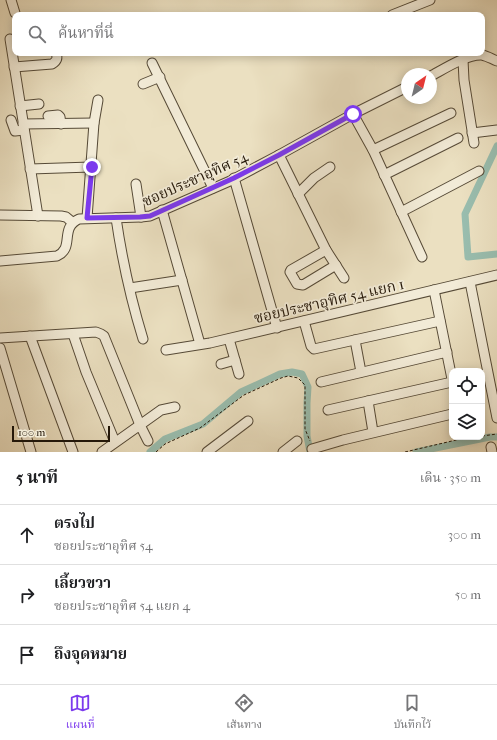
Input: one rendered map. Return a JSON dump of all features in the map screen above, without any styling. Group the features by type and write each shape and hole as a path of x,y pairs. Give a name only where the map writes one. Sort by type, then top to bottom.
{"street":[{"path":"11,0 15,12"},
{"path":"400,12 430,0"},
{"path":"10,39 12,53"},
{"path":"12,56 38,216"},
{"path":"14,67 52,64 56,62 57,56"},
{"path":"437,73 463,60 475,56 482,56 497,61"},
{"path":"463,60 464,80 474,143"},
{"path":"152,62 212,188"},
{"path":"143,84 160,77"},
{"name":"ซอยประชาอุทิศ 54","path":"72,222 78,219 87,218 150,216 234,178 401,90"},
{"path":"87,218 92,167 94,123 98,100"},
{"path":"20,106 39,104"},
{"path":"373,150 451,113"},
{"path":"353,114 373,150 422,257"},
{"path":"48,116 58,115 60,117 61,124"},
{"path":"11,120 16,131 24,127 94,123"},
{"path":"472,133 497,130"},
{"path":"384,175 458,138"},
{"path":"279,155 326,250 344,278"},
{"path":"30,168 92,167"},
{"path":"298,194 314,178 330,167"},
{"path":"401,212 479,171"},
{"path":"234,178 277,328"},
{"path":"136,184 140,217"},
{"path":"162,210 200,344"},
{"path":"0,215 66,217 72,222 69,227 63,254 57,256 0,261"},
{"path":"116,218 121,250 137,321 143,340"},
{"path":"326,250 291,270 290,272 297,284 303,286 336,265"},
{"name":"ซอยประชาอุทิศ 54 แยก 1","path":"166,350 229,339 497,275"},
{"path":"130,288 182,280"},
{"path":"470,282 497,418"},
{"path":"434,290 450,368"},
{"path":"304,321 312,349 314,349 440,321"},
{"path":"0,338 96,332 104,336 148,441"},
{"path":"73,334 86,372 115,442"},
{"path":"30,336 72,452"},
{"path":"229,339 239,374"},
{"path":"355,340 361,372"},
{"path":"0,348 31,452"},
{"path":"321,382 447,352"},
{"path":"221,364 235,360"},
{"path":"328,410 449,383"},
{"path":"368,401 373,432"},
{"path":"102,452 161,410 175,407"},
{"path":"312,446 449,415"},
{"path":"208,452 248,421"},
{"path":"283,452 297,441"}],"path":[{"path":"156,452 165,444 200,428 244,395 288,376 298,378 305,385 305,429 312,446"},
{"path":"485,436 497,434"},
{"path":"405,452 453,440"}],"waterway":[{"path":"497,146 465,214 468,257 497,254"},
{"path":"150,452 165,439 203,424 241,392 280,374 292,372 302,374 308,387 307,436 310,452"},
{"path":"416,452 490,437 497,437"}],"route":[{"path":"92,167 87,218 150,216 234,178 353,114"}]}
